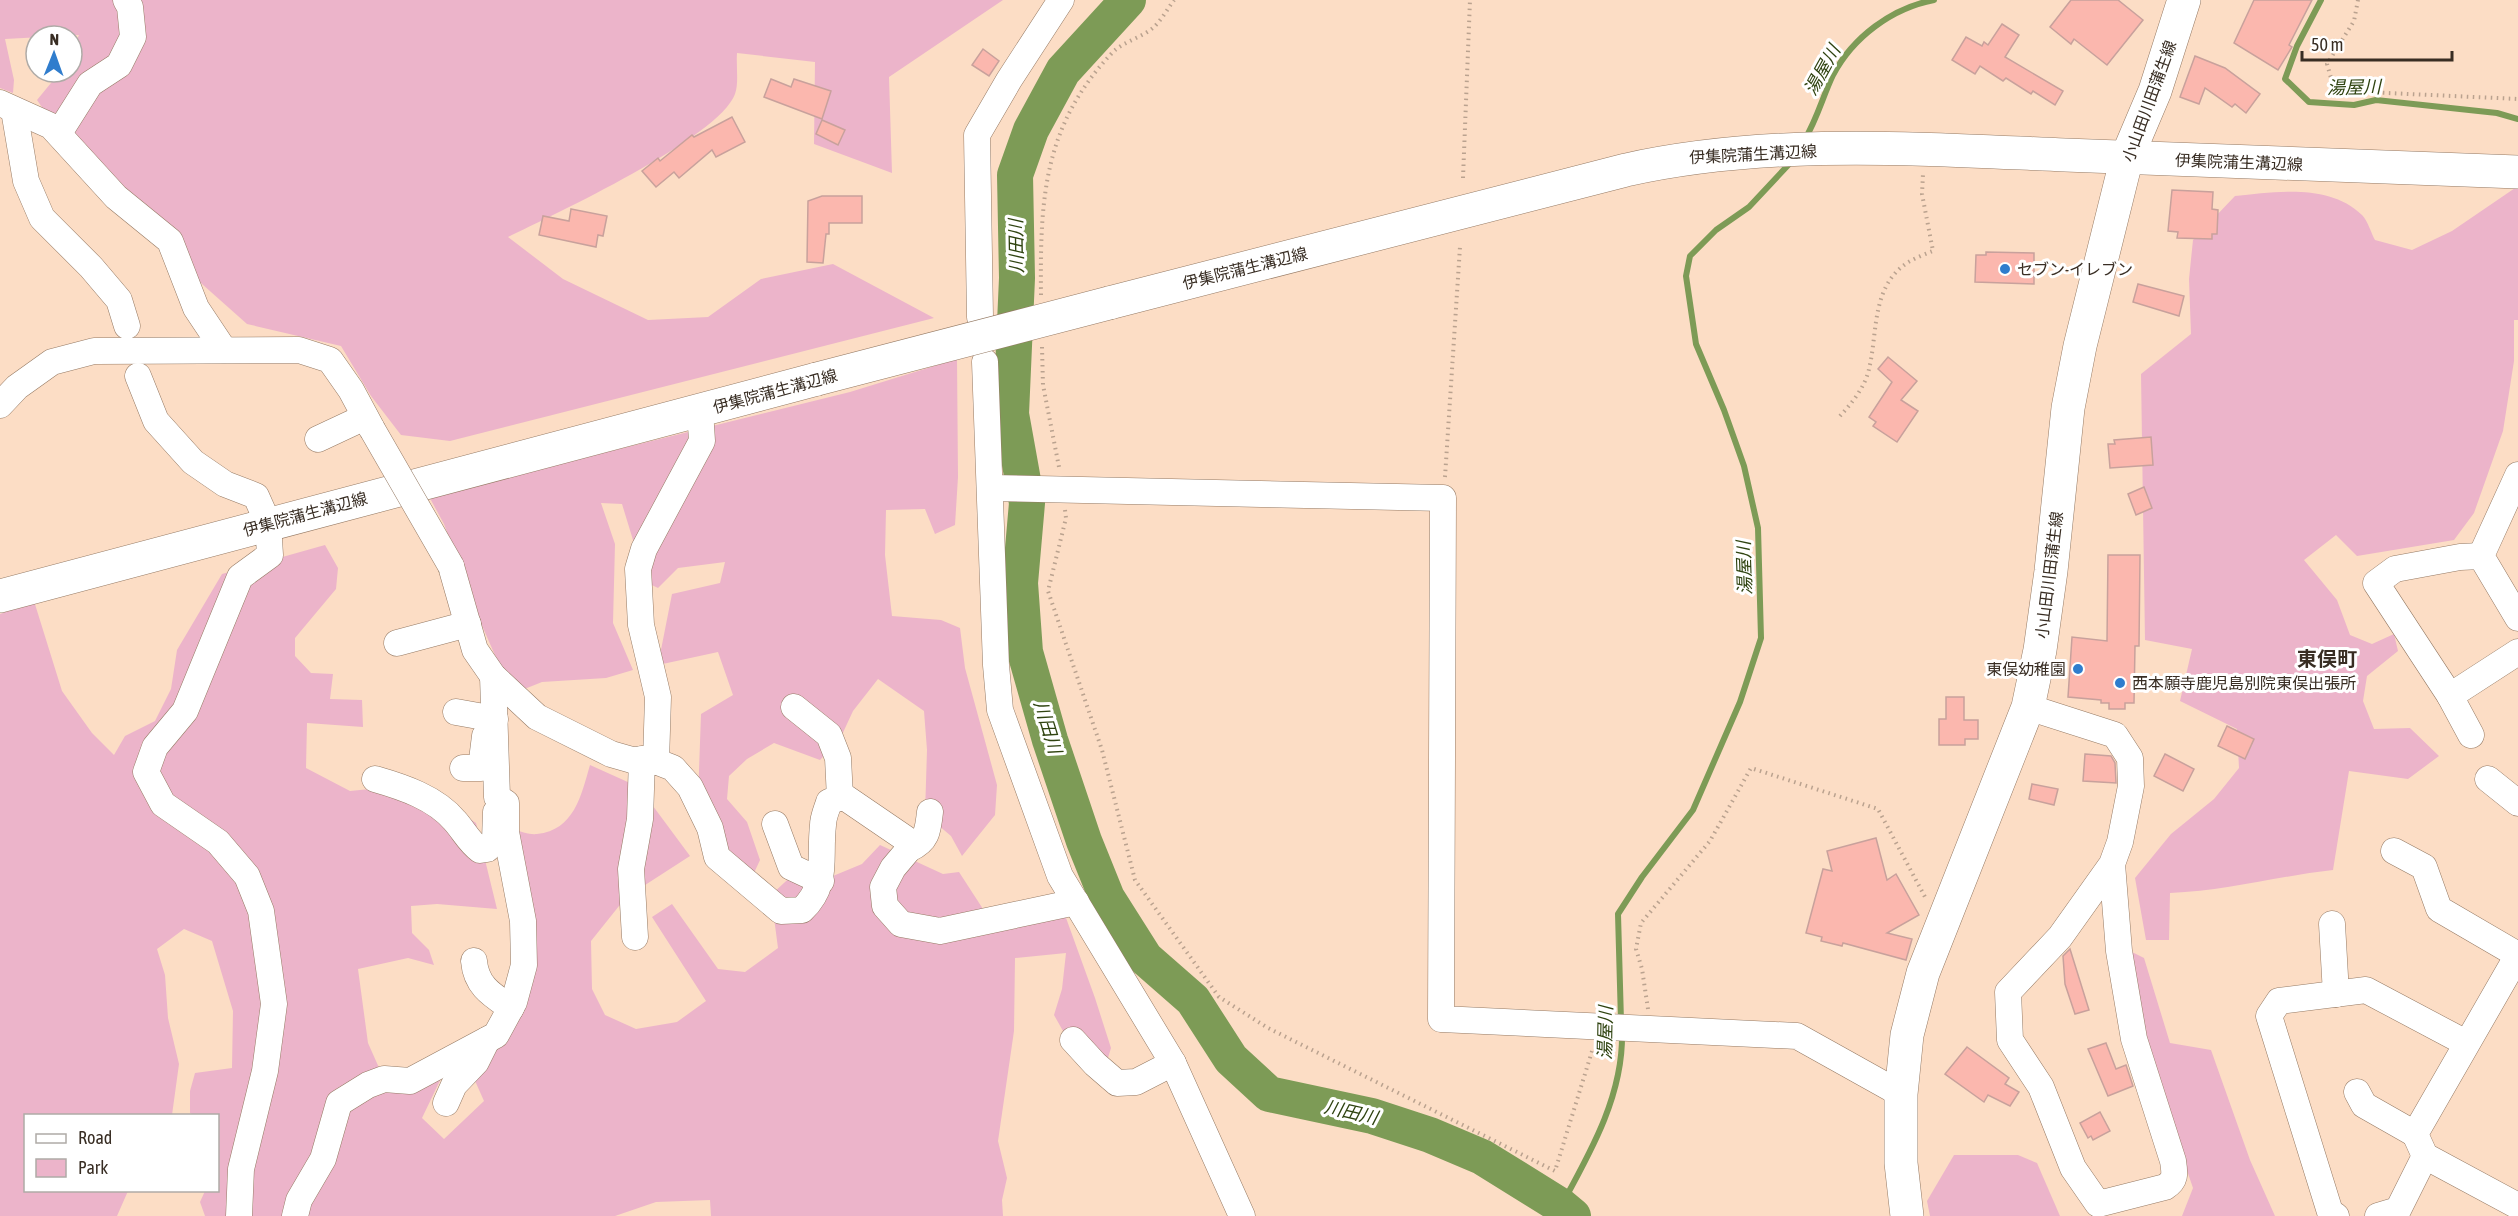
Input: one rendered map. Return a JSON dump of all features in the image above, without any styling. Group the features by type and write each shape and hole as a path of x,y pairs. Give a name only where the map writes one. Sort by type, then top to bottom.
{"main road":[{"name":"小山田川田蒲生線","path":"1907,1216 1901,1162 1901,1094 1907,1035 1923,973 2028,707 2052,571 2068,408 2093,290 2127,157 2155,91 2184,0"},
{"name":"伊集院蒲生溝辺線","path":"0,595 817,379 1674,159 1733,152 1925,149 2518,172"}],"street":[{"path":"59,133 90,84 118,65 133,37 130,7 126,0"},
{"path":"980,317 977,135 1009,80 1061,0"},
{"path":"7,107 51,126 116,197 170,241 196,308 224,350"},
{"path":"7,107 26,182 42,218 92,267 119,300 127,326"},
{"path":"0,405 16,387 52,362 94,351 299,350 330,360 351,390 451,566 475,650 493,676 537,717 611,754 632,760 649,760 673,768 690,787 710,828 717,857 781,911 802,910 813,899 821,880 823,823 829,802 843,796 906,839 909,849"},
{"path":"986,362 996,665 1000,710 1060,876 1173,1063 1242,1216"},
{"path":"138,376 156,421 193,462 225,484 256,496 268,523 270,555 240,577 185,711 155,747 146,772 163,804 218,842 247,876 261,912 274,1004 265,1071 241,1169 238,1216"},
{"path":"635,937 631,869 658,697 641,625 638,569 644,549 702,441 700,410"},
{"path":"318,438 368,423"},
{"path":"2481,556 2518,475"},
{"path":"991,488 1443,498 1441,1019 1797,1036 1901,1094"},
{"path":"2481,556 2518,618"},
{"path":"2471,735 2450,696 2376,583 2395,569 2460,557 2481,556"},
{"path":"397,643 468,624"},
{"path":"2450,696 2518,651"},
{"path":"463,768 481,768 491,718 493,676"},
{"path":"794,707 829,735 838,759 840,798"},
{"path":"2028,707 2115,735 2130,758 2131,786 2120,842 2112,864 2060,937 2008,992 2010,1041 2041,1087 2073,1168 2098,1204 2165,1187 2173,1182 2176,1175 2134,1039 2119,951 2112,864"},
{"path":"456,712 491,718"},
{"path":"296,1216 299,1200 322,1159 339,1103 368,1085 384,1079 410,1081 488,1040 496,1035 511,1008 524,965 522,921 491,718"},
{"path":"375,779 410,790 436,804 454,819 472,844 480,850 488,849 495,840 502,800"},
{"path":"2488,779 2518,803"},
{"path":"502,800 521,824"},
{"path":"930,812 928,832 921,844 909,849 893,868 883,887 885,906 901,924 940,931 1076,902"},
{"path":"775,824 791,867 821,880"},
{"path":"2378,1216 2398,1210 2420,1145 2466,1043 2518,955 2439,909 2424,867 2394,851"},
{"path":"2332,924 2336,994"},
{"path":"474,961 475,974 485,991 511,1008"},
{"path":"2336,1216 2330,1212 2269,1016 2279,1001 2366,990 2466,1043"},
{"path":"446,1103 448,1093 476,1062 488,1040"},
{"path":"1073,1040 1117,1083 1136,1082 1173,1063"},
{"path":"2357,1092 2364,1105 2515,1208"}],"path":[{"path":"1041,299 1041,228 1054,147 1077,96 1114,50 1155,27 1174,0"},
{"path":"1462,178 1470,0"},
{"path":"2358,0 2354,21 2327,64 2331,78 2344,91 2518,99"},
{"path":"1840,416 1854,401 1869,370 1878,308 1888,283 1907,263 1933,250 1922,194 1925,149"},
{"path":"1443,498 1460,247"},
{"path":"1042,346 1043,385 1063,489 1066,518 1048,591 1102,750 1135,880 1219,996 1268,1028 1555,1171 1599,1027"},
{"path":"1651,1030 1642,969 1636,949 1641,923 1710,841 1751,768 1878,809 1926,898 1945,915"}],"green space":[{"path":"0,0 1003,0 889,77 892,173 814,144 815,62 737,53 735,94 722,112 699,132 632,174 508,237 563,279 648,320 708,317 761,279 833,264 934,318 450,441 401,435 371,396 341,346 247,324 193,276 79,161 37,100 50,84 84,84 84,24 24,24 24,38 5,39 14,80 13,93 0,88"},
{"path":"2518,186 2518,320 2514,320 2514,361 2503,431 2474,513 2454,540 2357,556 2336,535 2304,560 2337,600 2350,635 2372,644 2394,634 2398,651 2367,676 2363,701 2374,729 2410,728 2439,756 2408,779 2349,771 2333,870 2191,892 2170,893 2169,940 2146,940 2135,878 2171,834 2214,799 2239,768 2237,729 2180,701 2192,649 2145,640 2141,374 2191,334 2189,279 2193,240 2235,196 2302,192 2334,198 2349,205 2362,215 2375,240 2412,250 2452,231"},
{"path":"957,359 958,477 955,525 935,534 925,509 886,510 885,555 892,616 941,620 960,628 965,668 997,785 995,815 962,856 951,836 925,814 927,750 924,711 878,679 853,711 840,739 820,760 774,743 747,759 729,776 727,799 747,822 760,860 748,886 698,799 701,714 733,695 718,652 658,665 672,594 720,583 725,562 678,568 658,588 631,575 633,540 622,504 601,503 615,544 613,623 633,670 606,678 542,682 512,694 480,621 444,524 426,491 534,470 850,392"},
{"path":"325,545 338,568 336,589 295,638 295,656 311,673 333,674 330,699 362,700 363,727 307,723 306,768 350,791 400,786 444,801 476,823 497,909 437,904 411,906 412,933 429,950 434,965 408,958 358,969 368,1043 380,1070 447,1066 422,1118 444,1139 484,1101 468,1065 485,1050 527,928 509,828 537,834 560,826 574,810 590,765 630,783 650,802 690,856 642,887 619,906 591,941 592,989 605,1015 636,1029 677,1022 706,1001 652,917 672,904 718,969 745,972 778,948 771,895 798,870 833,876 862,864 880,845 943,874 959,872 983,909 1057,893 1111,1048 1102,1077 1076,1054 1054,1015 1062,989 1066,953 1015,958 1014,1031 998,1141 1007,1178 1002,1200 1003,1216 711,1216 710,1200 656,1202 615,1216 205,1216 200,1202 205,1192 219,1192 219,1114 190,1113 190,1091 195,1073 232,1068 233,1011 212,941 184,929 157,949 165,975 168,1018 179,1064 172,1114 24,1114 24,1192 128,1192 117,1216 0,1216 0,614 34,601 62,691 92,733 114,755 125,736 155,721 171,689 177,650 222,574"},
{"path":"2128,950 2144,958 2170,1043 2211,1050 2250,1160 2275,1216 2182,1216 2193,1188 2141,1047"},
{"path":"1954,1155 2018,1155 2037,1163 2060,1216 1930,1216 1927,1201"}],"building":[{"path":"2071,0 2118,0 2143,20 2107,65 2074,39 2071,44 2050,27"},
{"path":"2254,0 2312,0 2289,45 2292,47 2278,70 2234,43"},
{"path":"2002,24 2019,35 2005,57 2063,91 2055,105 2033,91 2031,94 2006,78 2003,81 1980,66 1975,74 1952,60 1966,37 1982,46 1984,42 1988,45"},
{"path":"983,49 999,61 989,76 972,65"},
{"path":"2195,56 2225,68 2260,94 2246,113 2235,104 2232,107 2205,88 2199,104 2180,97"},
{"path":"771,79 791,87 794,79 831,91 822,119 764,97"},
{"path":"732,117 745,142 716,157 712,150 679,178 674,172 656,187 642,171 658,158 660,161 692,135 694,137"},
{"path":"822,120 845,130 838,145 816,134"},
{"path":"2172,190 2213,192 2212,209 2218,210 2217,234 2212,234 2212,239 2177,238 2178,232 2168,231"},
{"path":"822,196 862,196 862,223 829,223 823,263 807,262 808,201"},
{"path":"571,209 607,216 603,236 598,235 596,247 539,235 543,216 569,221"},
{"name":"セブン-イレブン","path":"1986,252 2034,253 2034,284 1975,282 1976,255 1986,255"},
{"path":"2138,284 2184,296 2179,316 2133,302"},
{"path":"1888,357 1917,381 1901,400 1918,411 1897,442 1873,426 1876,422 1869,417 1892,382 1878,369"},
{"path":"2151,437 2153,465 2110,468 2108,444 2115,444 2114,440"},
{"path":"2144,487 2152,508 2136,515 2128,494"},
{"path":"2108,555 2140,555 2139,646 2135,646 2134,703 2125,703 2125,709 2109,709 2109,703 2101,703 2101,700 2068,697 2072,637 2107,641"},
{"path":"1946,697 1964,697 1964,720 1978,720 1978,739 1965,739 1965,745 1939,745 1939,719 1946,719"},
{"path":"2227,726 2254,739 2245,759 2218,746"},
{"path":"2085,754 2111,756 2115,763 2116,783 2083,781"},
{"path":"2165,754 2194,769 2183,791 2154,776"},
{"path":"2032,784 2058,789 2054,805 2029,799"},
{"path":"1876,838 1887,880 1896,874 1919,915 1887,933 1912,939 1906,960 1843,943 1842,946 1821,941 1822,937 1806,933 1823,869 1832,871 1827,851"},
{"path":"2070,949 2089,1010 2075,1014 2065,984 2063,956"},
{"path":"2106,1043 2116,1069 2126,1065 2133,1086 2108,1096 2088,1049"},
{"path":"1967,1047 2009,1078 2005,1084 2019,1092 2010,1106 1988,1095 1984,1102 1945,1074"},
{"path":"2100,1112 2110,1131 2093,1140 2091,1136 2088,1138 2080,1123"}],"waterway":[{"name":"川田川","path":"1128,0 1063,71 1031,130 1015,175 1017,278 1011,414 1027,503 1020,583 1025,652 1050,740 1084,841 1107,898 1145,958 1193,1000 1231,1059 1269,1094 1372,1116 1430,1135 1482,1157 1561,1206 1573,1216"},
{"name":"湯屋川","path":"1805,139 1833,75 1851,48 1875,26 1889,17 1918,4 1934,0"},
{"name":"湯屋川","path":"2321,0 2297,46 2285,79 2309,102 2354,105 2376,100 2497,113 2518,119"},
{"name":"湯屋川","path":"1621,1021 1618,914 1642,877 1693,810 1740,702 1761,638 1758,528 1744,466 1724,410 1696,344 1686,276 1690,256 1716,230 1749,207 1792,161"},
{"name":"湯屋川","path":"1561,1206 1593,1145 1611,1102 1621,1057 1622,1034"}],"place":[{"name":"セブン-イレブン","path":"2005,269"},
{"name":"東俣幼稚園","path":"2078,669"},
{"name":"西本願寺鹿児島別院東俣出張所","path":"2120,683"}],"district":[{"name":"東俣町","path":"2327,658"}]}
